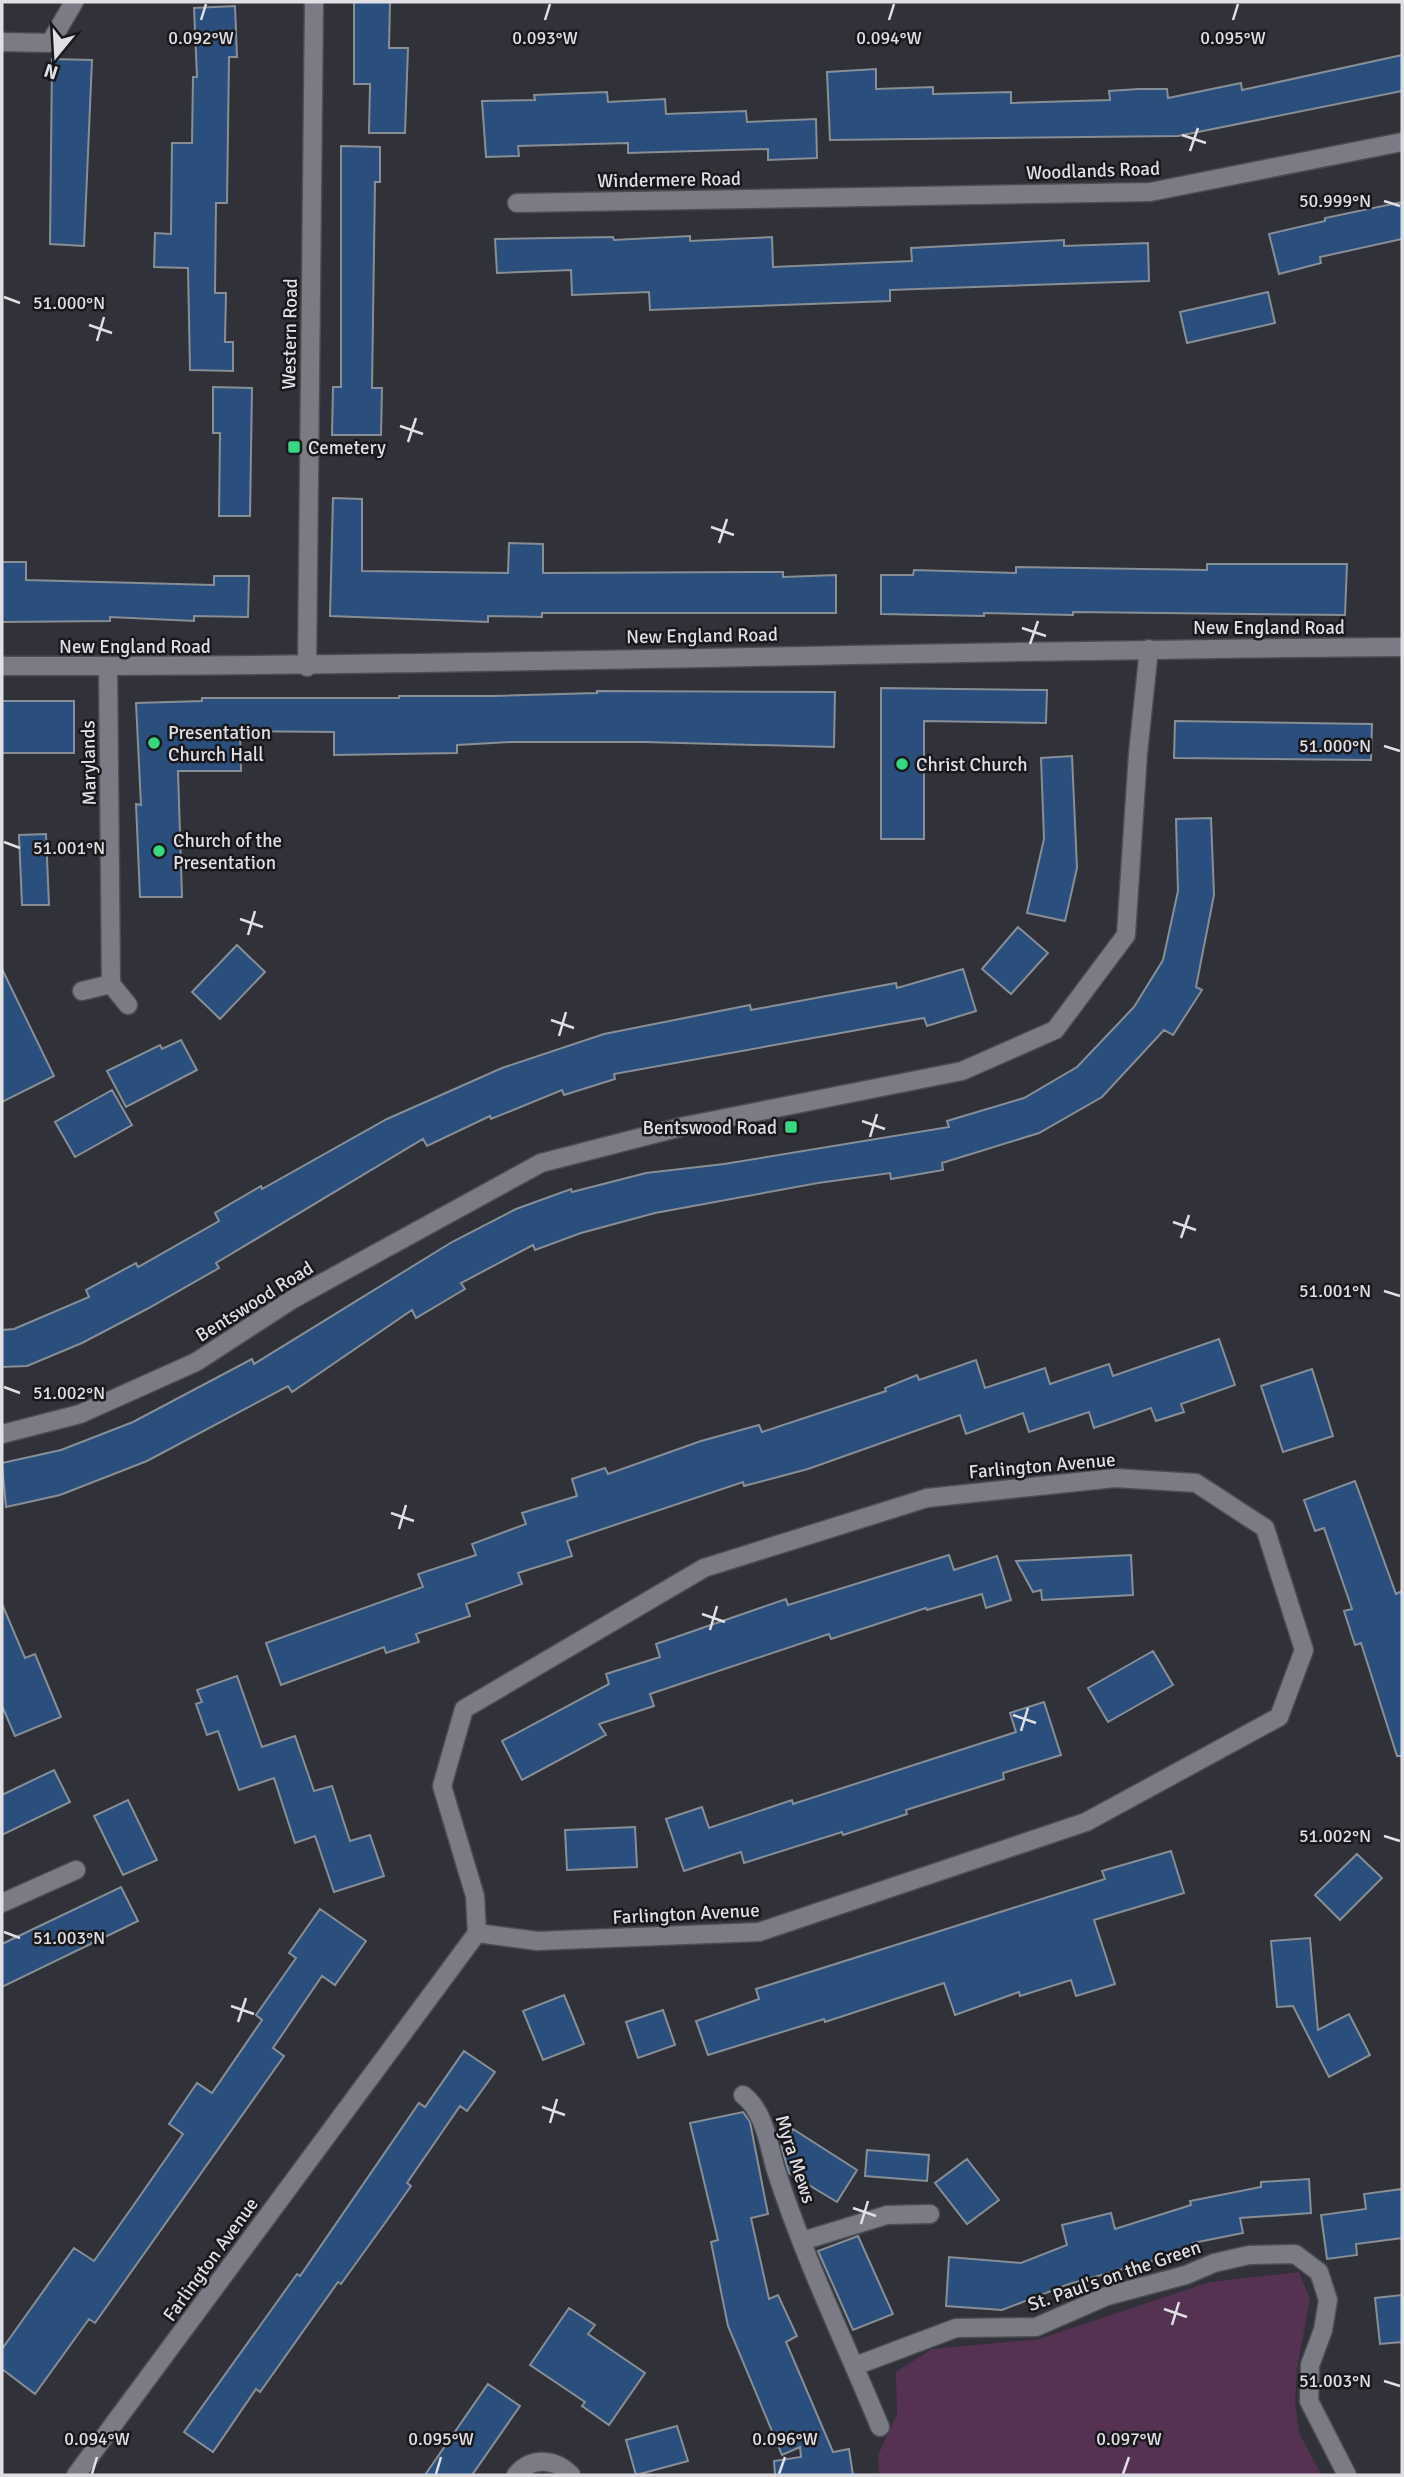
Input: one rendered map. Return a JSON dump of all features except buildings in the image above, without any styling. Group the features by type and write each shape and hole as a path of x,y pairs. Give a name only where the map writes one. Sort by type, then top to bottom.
{"street":[{"path":"2,42 50,43 74,2"},
{"name":"Western Road","path":"307,667 314,2"},
{"name":"Woodlands Road","path":"822,198 1150,192 1402,142"},
{"name":"Windermere Road","path":"517,203 822,198"},
{"name":"New England Road","path":"2,666 307,667 589,658 1402,647"},
{"name":"Bentswood Road","path":"2,1434 80,1414 196,1362 293,1299 541,1163 685,1126 962,1071 1055,1030 1126,935 1138,753 1149,649"},
{"name":"Marylands","path":"108,667 111,984"},
{"path":"82,991 111,984 128,1005"},
{"name":"Farlington Avenue","path":"76,2475 477,1933 475,1895 442,1786 464,1709 704,1568 927,1498 1115,1478 1196,1483 1265,1528 1304,1650 1279,1717 1086,1822 759,1932 537,1941 477,1933"},
{"path":"2,1903 76,1870"},
{"name":"Myra Mews","path":"743,2095 759,2112 802,2241 855,2365"},
{"path":"802,2241 887,2215 930,2214"},
{"name":"St. Paul's on the Green","path":"855,2365 956,2328 1036,2327 1107,2296 1186,2275 1214,2263 1249,2255 1295,2254 1319,2272 1328,2300 1323,2330 1310,2365 1309,2401 1347,2475"},
{"path":"855,2365 880,2427"},
{"path":"516,2475 527,2465 538,2461 560,2465 571,2475"}],"shaded area":[{"path":"1299,2272 1310,2299 1297,2369 1295,2401 1299,2433 1322,2475 879,2475 878,2455 897,2414 896,2372 932,2349 1039,2339 1210,2282"}],"place":[{"name":"Cemetery","path":"294,447"},
{"name":"Presentation Church Hall","path":"154,743"},
{"name":"Christ Church","path":"902,764"},
{"name":"Church of the Presentation","path":"159,851"},
{"name":"Bentswood Road","path":"791,1127"}]}
